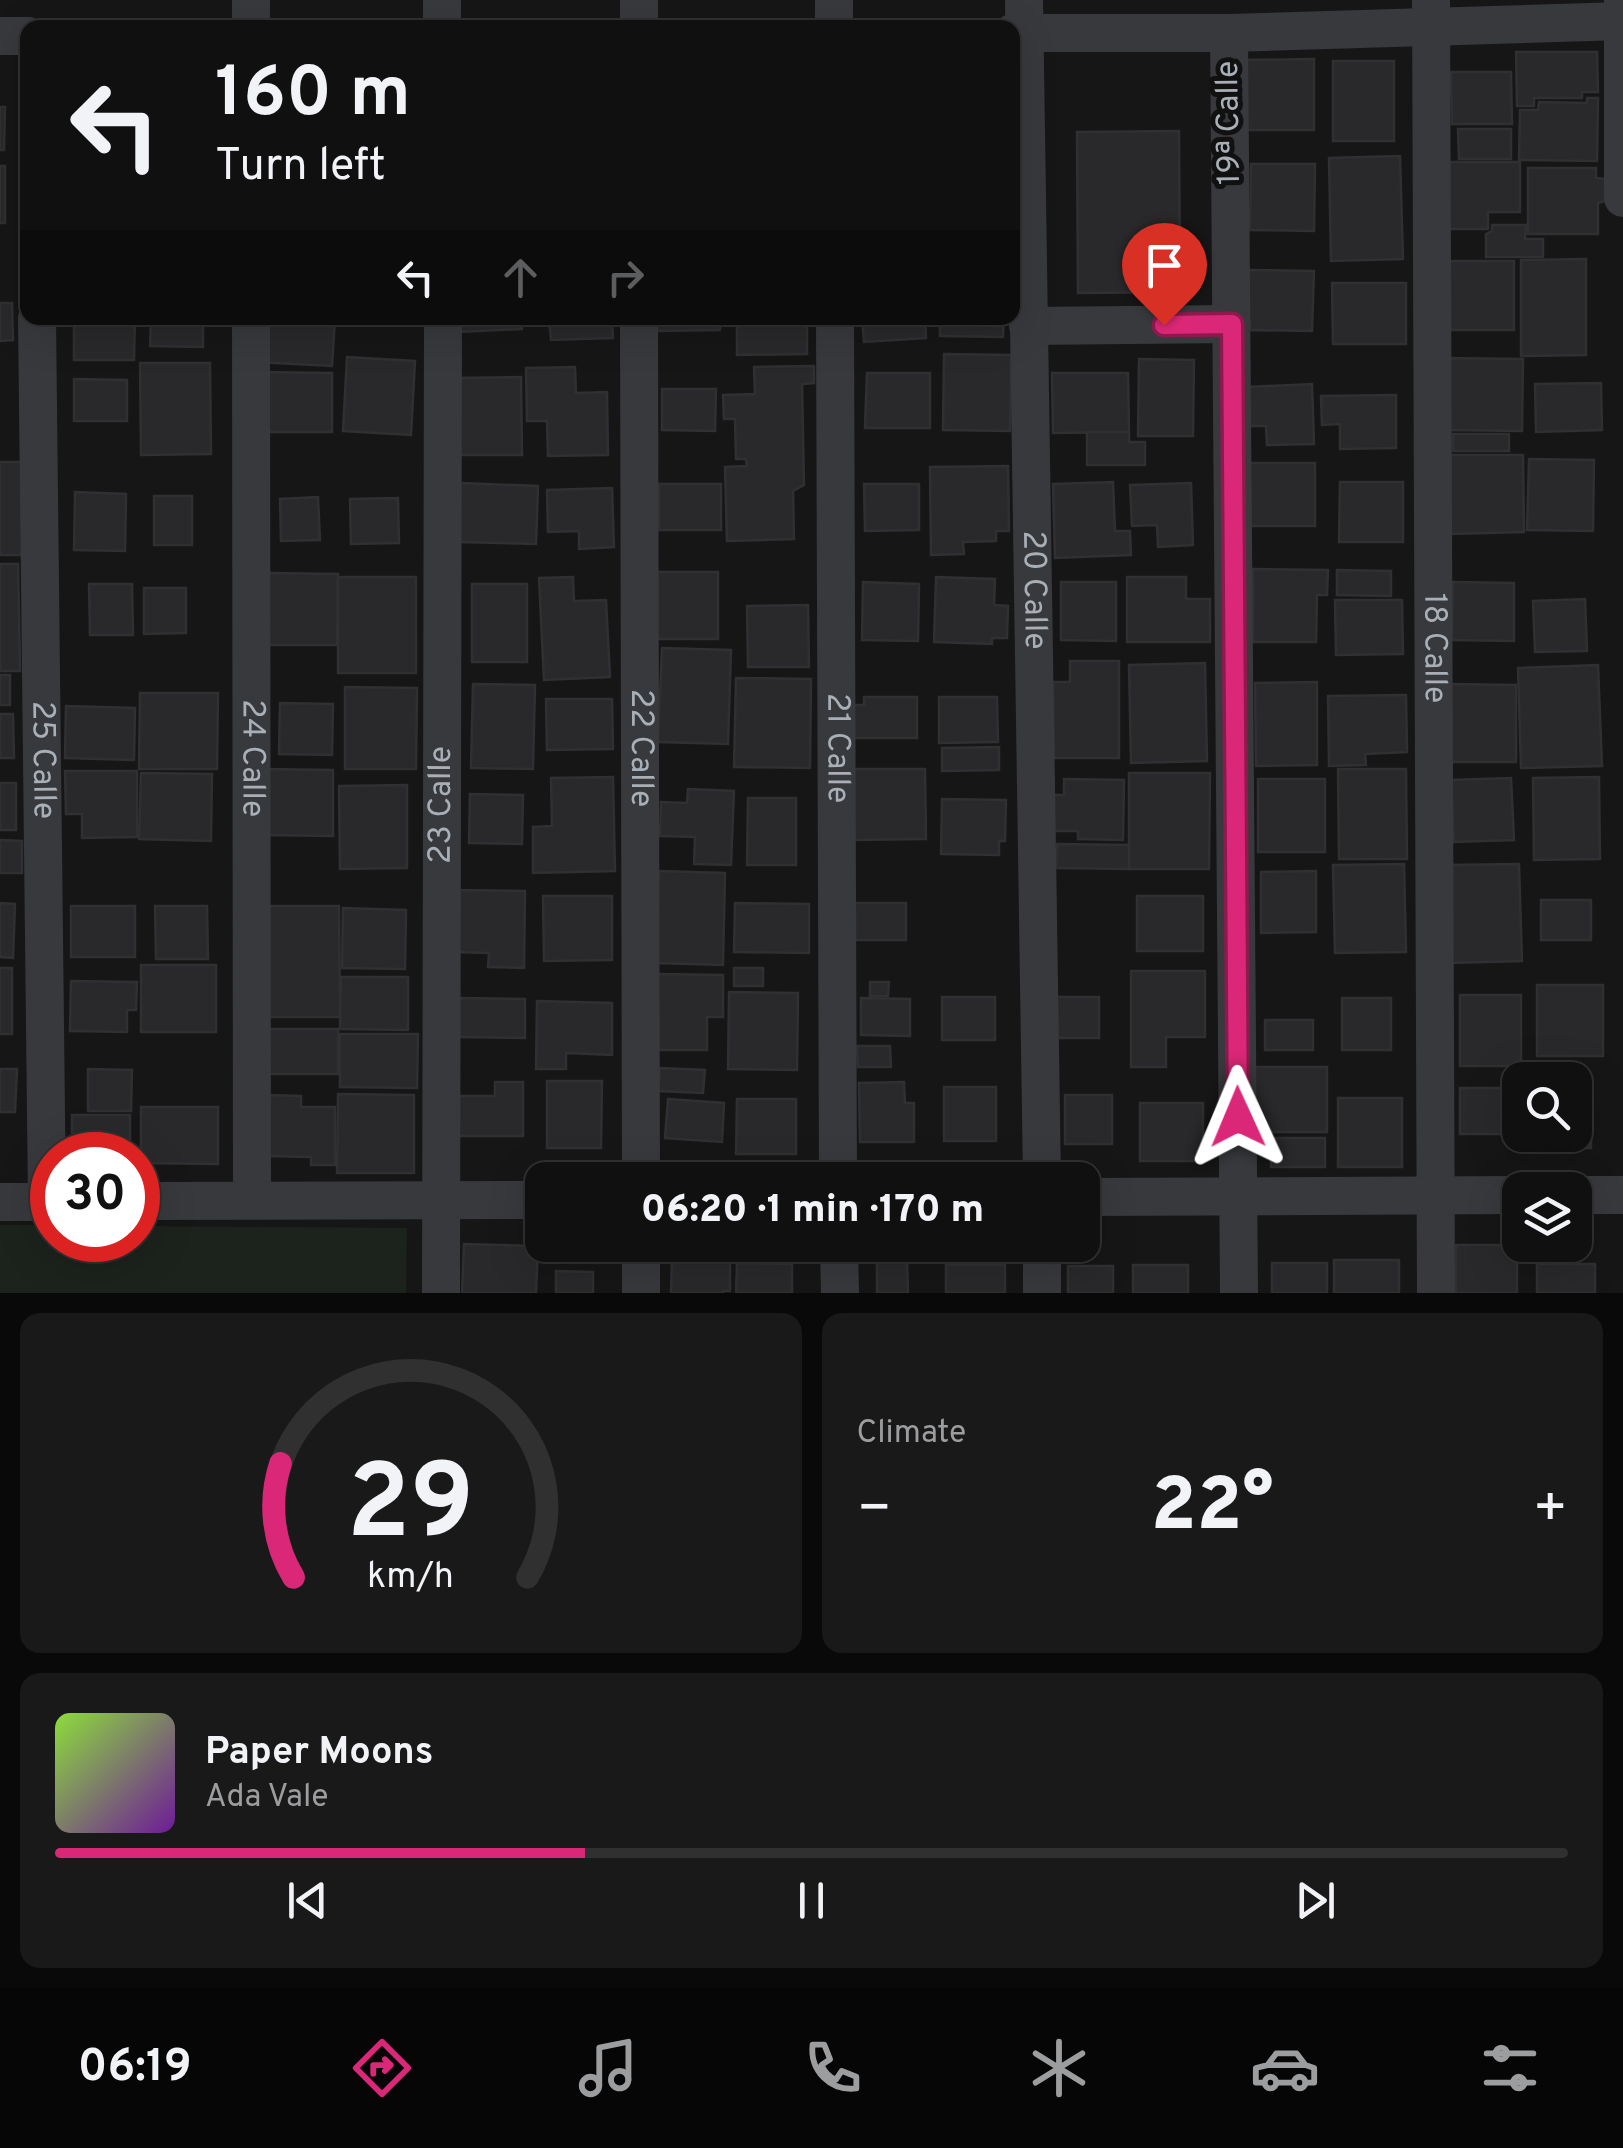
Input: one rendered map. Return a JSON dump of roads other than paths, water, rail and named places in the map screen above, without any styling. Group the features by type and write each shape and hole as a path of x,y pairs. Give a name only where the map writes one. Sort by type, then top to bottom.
{"street":[{"path":"1623,0 1623,198"},
{"path":"1020,22 1229,33 1432,13 1623,21"},
{"name":"18 Calle","path":"1432,13 1436,1293"},
{"name":"20 Calle","path":"1020,22 1042,1162"},
{"name":"19ª Calle","path":"1229,33 1239,1293"},
{"path":"1028,326 1232,324"},
{"name":"25 Calle","path":"37,325 49,1132"},
{"name":"24 Calle","path":"252,325 252,1199"},
{"name":"23 Calle","path":"440,1293 442,325"},
{"name":"22 Calle","path":"639,325 641,1162"},
{"name":"21 Calle","path":"835,325 838,1162"},
{"path":"1100,1197 1502,1195"},
{"path":"1592,1195 1623,1195"},
{"path":"160,1200 525,1200"},
{"path":"0,1202 30,1202"},
{"path":"641,1262 641,1293"},
{"path":"839,1262 840,1293"},
{"path":"1042,1262 1042,1293"}]}
